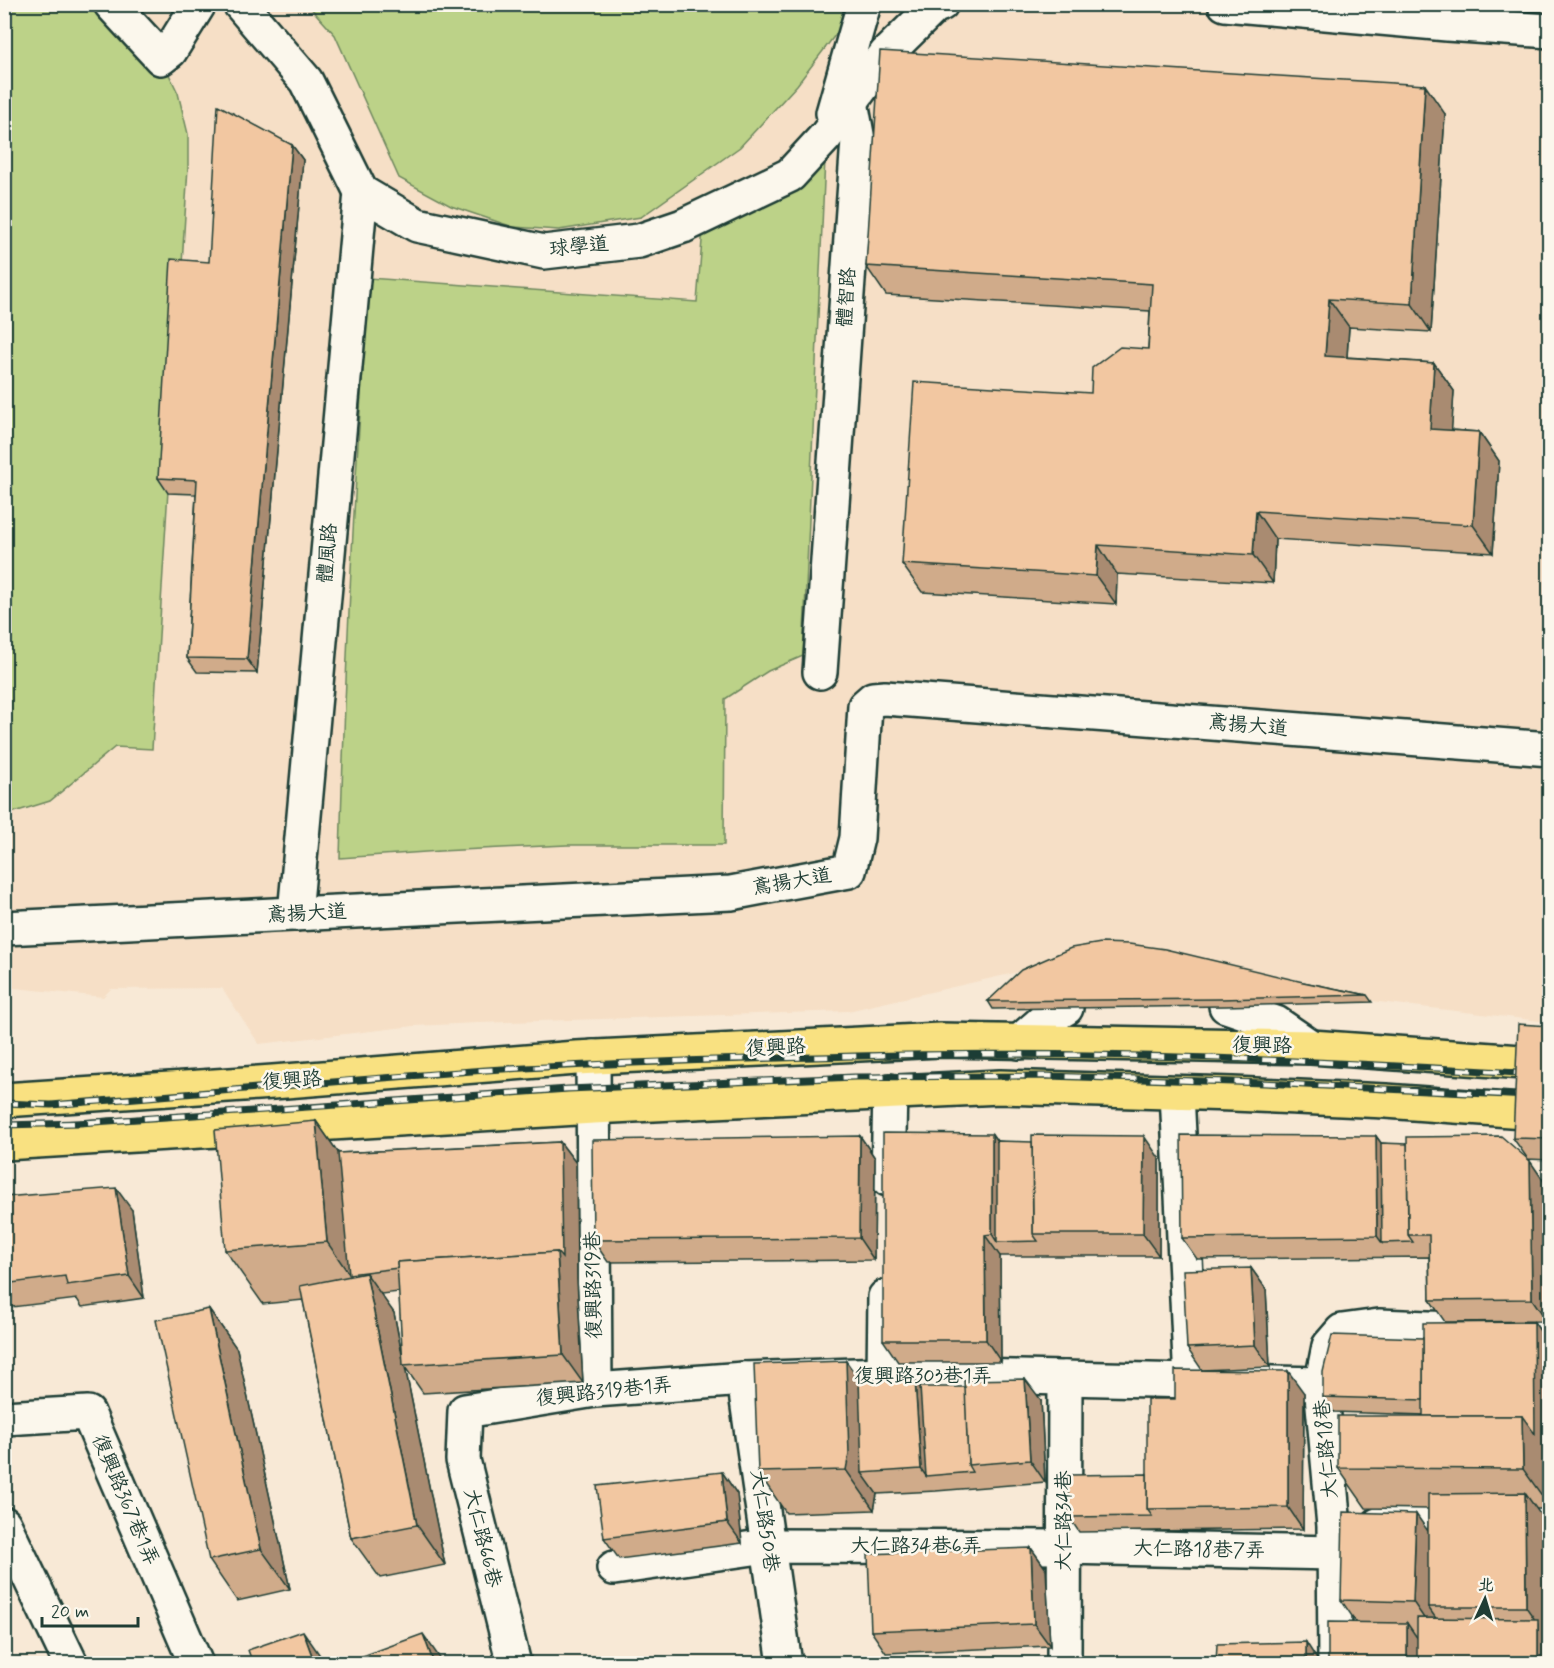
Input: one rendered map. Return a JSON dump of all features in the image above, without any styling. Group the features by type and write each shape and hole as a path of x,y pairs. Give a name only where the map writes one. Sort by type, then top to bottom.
{"main road":[{"name":"復興路","path":"4,1100 273,1082 475,1064 940,1040 1311,1047 1550,1064"},
{"path":"4,1143 593,1107 1000,1087 1386,1101 1550,1113"}],"street":[{"path":"111,4 161,58 170,51 199,4"},
{"path":"240,4 306,81 361,192"},
{"path":"826,136 864,4"},
{"name":"球學道","path":"361,192 417,225 544,252 639,241 682,226 790,175 826,136 886,54 934,6 941,4"},
{"path":"1226,4 1550,31"},
{"name":"體智路","path":"820,672 858,140 851,102"},
{"name":"體風路","path":"295,914 361,192"},
{"name":"鳶揚大道","path":"4,928 731,893 849,871 857,838 865,706 873,699 885,698 1550,749"},
{"path":"1226,1006 1276,1023 1311,1047"},
{"path":"1019,1042 1042,1022 1066,1008"},
{"name":"復興路319巷","path":"593,1057 595,1390"},
{"path":"887,1208 890,1091"},
{"path":"1177,1093 1191,1382"},
{"path":"884,1374 886,1268"},
{"path":"1321,1384 1329,1346 1342,1331 1379,1326 1550,1333"},
{"name":"復興路303巷1弄","path":"744,1379 884,1374 1065,1377"},
{"name":"大仁路18巷","path":"1065,1377 1321,1384 1334,1539 1335,1664"},
{"name":"大仁路34巷","path":"1064,1664 1065,1377"},
{"name":"復興路319巷1弄","path":"465,1411 595,1390 744,1379"},
{"name":"大仁路50巷","path":"744,1379 785,1664"},
{"name":"大仁路66巷","path":"465,1411 462,1460 514,1664"},
{"name":"復興路367巷1弄","path":"4,1418 88,1413 196,1664"},
{"name":"大仁路18巷7弄","path":"1064,1547 1334,1539 1550,1522"},
{"path":"4,1524 71,1664"},
{"name":"大仁路34巷6弄","path":"614,1568 767,1546 1064,1547"}],"shaded area":[{"path":"4,5 1549,5 1549,1022 1379,1002 1308,989 1027,970 848,1011 414,1026 259,1044 222,988 111,989 103,997 5,987"}],"green space":[{"path":"5,5 102,5 161,58 178,93 188,134 188,167 152,749 115,747 50,801 5,815"},
{"path":"308,5 858,5 797,85 740,147 641,217 559,230 513,227 451,206 399,178 335,35"},
{"path":"826,136 803,656 768,671 725,699 724,845 567,845 340,858 351,568 369,278 697,302 704,216"}],"building":[{"path":"880,51 1425,85 1412,304 1329,299 1325,356 1434,363 1430,429 1479,432 1473,525 1256,511 1253,555 1098,545 1096,576 902,564 914,382 1091,393 1092,368 1120,347 1148,349 1152,284 866,266"},
{"path":"218,105 292,145 247,659 187,658 197,480 158,478 171,259 209,262"},
{"path":"1101,943 1165,949 1367,995 988,1001 1021,970 1071,948"},
{"path":"1518,1024 1550,1026 1550,1139 1513,1138"},
{"path":"316,1121 327,1242 225,1250 215,1130"},
{"path":"883,1133 992,1134 992,1234 985,1235 986,1340 883,1340"},
{"path":"1032,1135 1144,1136 1143,1234 1033,1234"},
{"path":"1181,1135 1376,1136 1377,1236 1182,1238"},
{"path":"860,1136 859,1238 593,1240 592,1140"},
{"path":"1501,1136 1530,1161 1532,1299 1430,1300 1429,1235 1408,1235 1407,1137"},
{"path":"997,1141 1032,1142 1033,1234 1038,1241 997,1242"},
{"path":"560,1142 562,1258 557,1252 397,1262 398,1268 349,1274 338,1153"},
{"path":"1381,1143 1407,1144 1408,1235 1413,1242 1382,1243"},
{"path":"116,1188 129,1276 67,1285 65,1276 4,1284 4,1197"},
{"path":"557,1252 563,1355 403,1365 397,1262"},
{"path":"1251,1268 1255,1345 1187,1348 1183,1270"},
{"path":"366,1273 417,1525 351,1538 300,1286"},
{"path":"209,1309 261,1549 209,1560 156,1320"},
{"path":"1534,1322 1535,1434 1522,1416 1423,1416 1423,1323"},
{"path":"1332,1335 1423,1338 1423,1400 1323,1397 1323,1372"},
{"path":"846,1361 849,1454 846,1470 758,1472 754,1364"},
{"path":"1175,1370 1288,1371 1288,1507 1147,1509 1147,1399 1175,1399"},
{"path":"1025,1379 1030,1460 968,1465 964,1380"},
{"path":"859,1380 915,1380 921,1469 862,1473"},
{"path":"920,1387 965,1387 968,1465 972,1472 926,1476"},
{"path":"1338,1416 1522,1416 1523,1469 1338,1468"},
{"path":"722,1472 727,1522 604,1538 597,1486"},
{"path":"1147,1474 1147,1509 1152,1516 1069,1517 1068,1475"},
{"path":"1525,1493 1526,1607 1428,1607 1428,1494"},
{"path":"1343,1512 1416,1514 1413,1602 1341,1600"},
{"path":"1031,1548 1034,1624 871,1631 868,1554"},
{"path":"1417,1618 1538,1619 1538,1664 1417,1664"},
{"path":"1328,1622 1407,1623 1407,1664 1328,1664"},
{"path":"303,1631 315,1664 253,1664 248,1650"},
{"path":"423,1634 434,1664 341,1664"},
{"path":"1306,1642 1306,1664 1216,1664 1217,1644"}],"railway":[{"path":"4,1103 51,1105 520,1068 943,1054 1203,1058 1550,1075"},
{"path":"4,1125 80,1123 568,1089 855,1077 1048,1076 1264,1083 1550,1097"}]}
